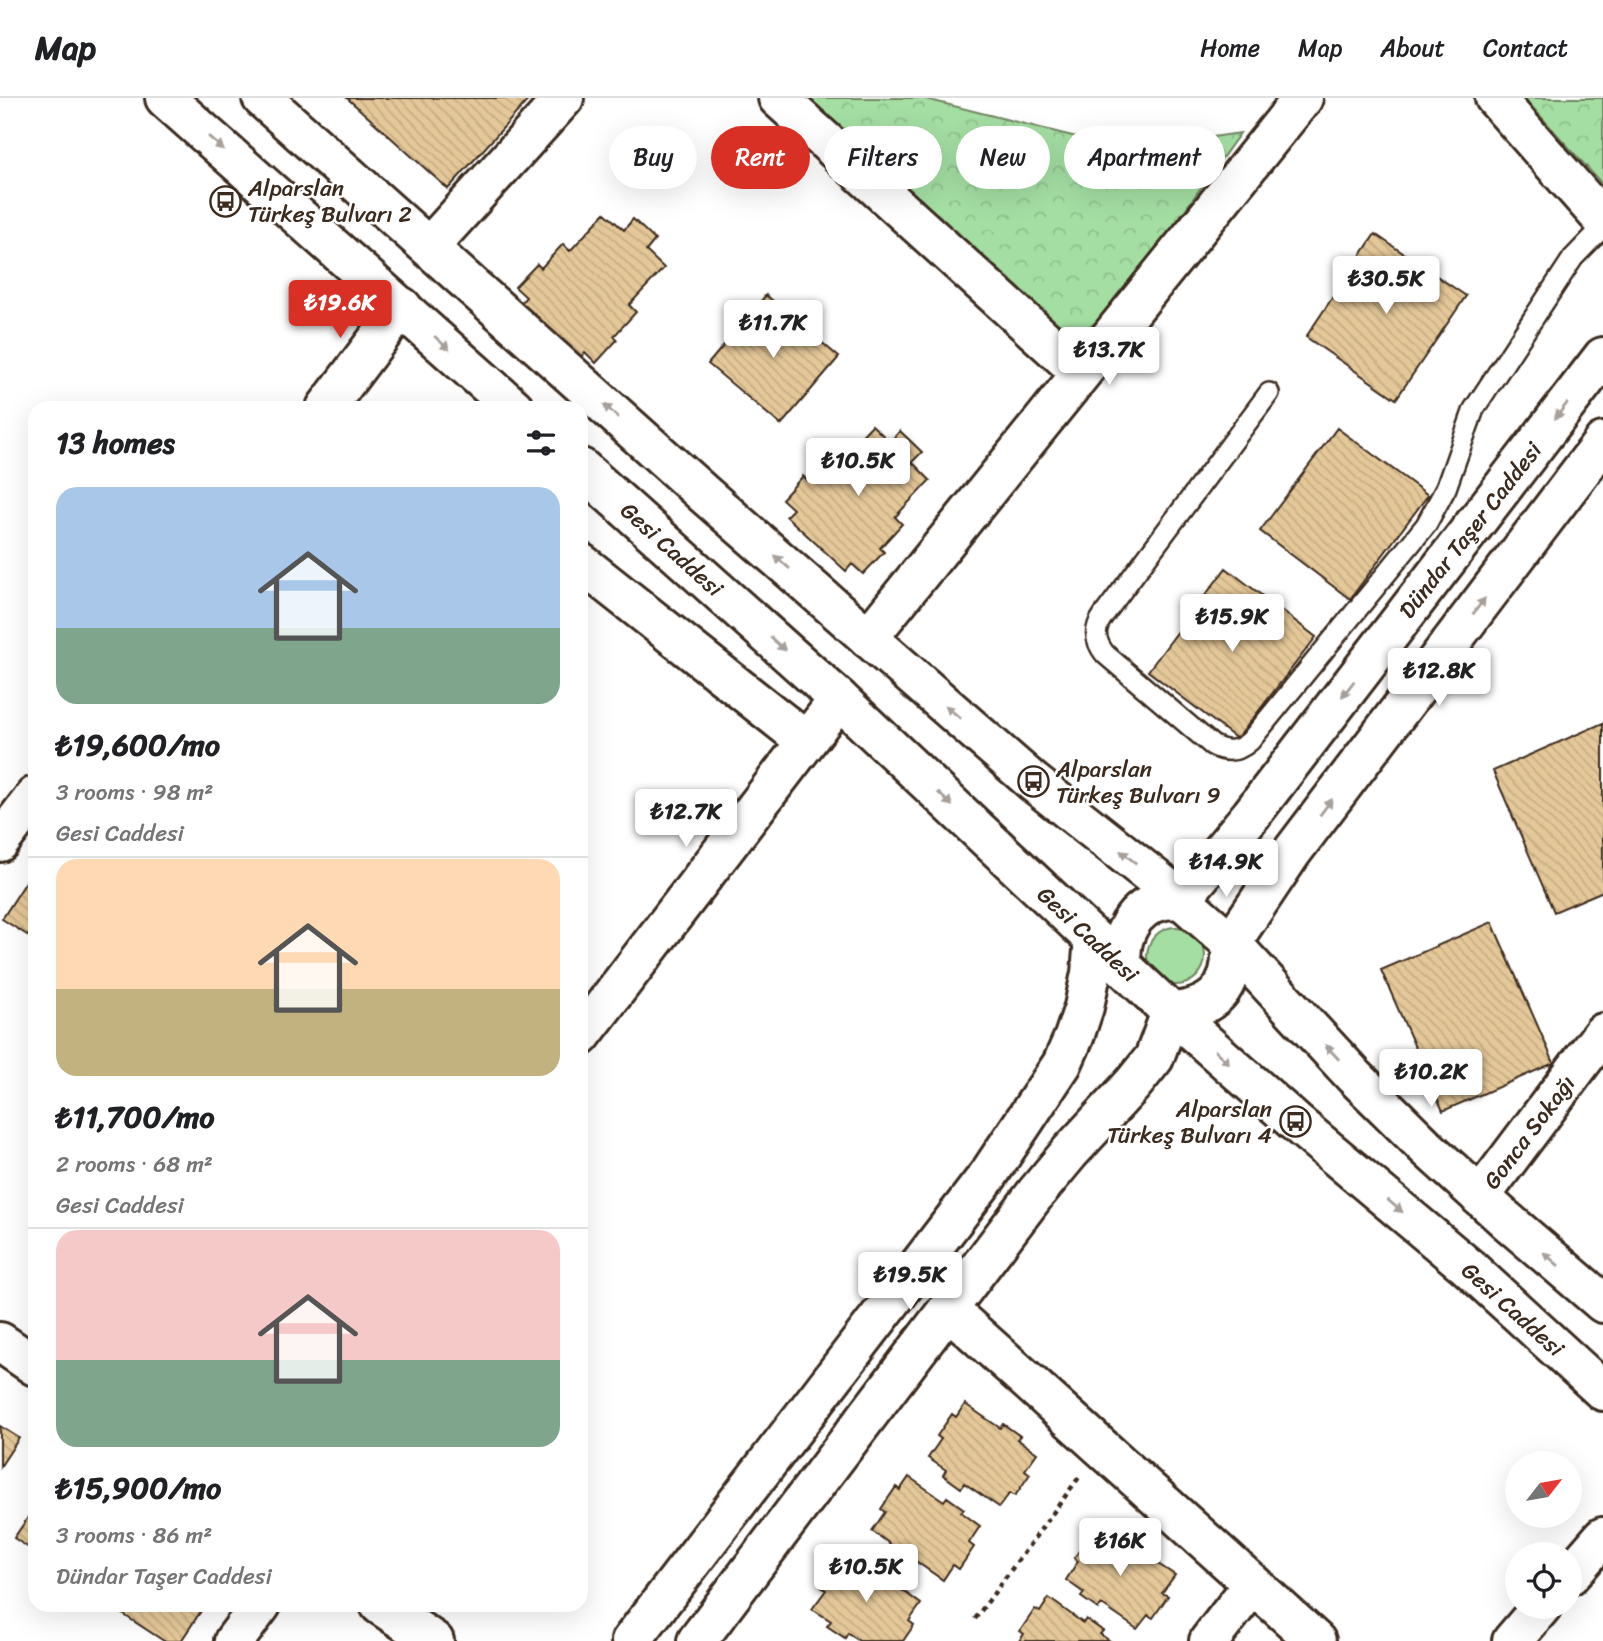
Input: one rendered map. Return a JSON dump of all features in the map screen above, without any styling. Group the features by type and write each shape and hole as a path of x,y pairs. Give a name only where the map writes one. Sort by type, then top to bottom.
{"street":[{"path":"165,98 506,401"},
{"path":"262,98 695,486 1033,782 1181,899 1231,943 1354,1076 1428,1149 1603,1303"},
{"path":"429,247 564,98"},
{"path":"778,98 1081,373"},
{"path":"868,638 1303,98"},
{"path":"1495,98 1603,220"},
{"path":"331,401 402,307"},
{"name":"Dündar Taşer Caddesi","path":"1181,899 1251,815 1603,357"},
{"path":"697,1641 1045,1183 1154,1058 1171,1012 1189,1011 1205,1004 1219,993 1228,978 1232,961 1231,943 1292,852 1603,442"},
{"name":"Gesi Caddesi","path":"588,474 839,699 1171,1012 1295,1122 1468,1267 1603,1391"},
{"path":"588,568 806,741"},
{"path":"588,1023 839,699"},
{"path":"0,842 28,805"},
{"path":"1122,965 1120,951 1124,933 1134,918 1147,907 1163,900 1181,899"},
{"path":"631,1641 989,1174 1062,1064 1084,1007 1094,939"},
{"name":"Gonca Sokağı","path":"1480,1197 1603,1034"},
{"path":"949,1310 1316,1641"},
{"path":"0,1342 28,1361"},
{"path":"1582,1561 1603,1536"},
{"path":"1209,1641 1253,1584"},
{"path":"234,1641 256,1612"},
{"path":"390,1612 434,1641"},
{"path":"1512,1641 1531,1619"}],"lane":[{"path":"1269,393 1103,616 1096,630 1099,646 1105,654 1212,745 1228,751 1244,747 1250,741 1426,525 1446,488 1474,409 1573,258 1603,227"}],"path":[{"path":"975,1619 1101,1447"}],"green space":[{"path":"793,98 922,98 1033,126 956,126 956,189 1050,189 1050,130 1064,134 1064,189 1200,189 1074,365 889,189 942,189 942,126 824,127"},
{"path":"1524,98 1603,98 1603,185"},
{"path":"1240,133 1225,154 1225,135"},
{"path":"1170,927 1182,927 1197,935 1205,950 1205,962 1197,977 1182,985 1170,985 1155,977 1147,962 1147,950 1155,935"}],"building":[{"path":"347,98 530,98 448,189"},
{"path":"605,213 624,230 633,219 655,240 646,251 664,268 629,305 636,312 614,336 617,340 596,363 585,352 579,360 520,304 526,297 515,287 537,264 541,268 563,244 570,251"},
{"path":"1375,234 1466,296 1396,399 1306,337"},
{"path":"766,295 839,357 781,425 708,364"},
{"path":"872,425 890,442 900,431 922,452 912,462 930,480 895,517 902,524 880,548 884,552 863,574 852,564 846,571 786,516 793,509 782,499 803,476 807,480 830,456 837,462"},
{"path":"1337,428 1428,495 1350,599 1260,531"},
{"path":"1226,568 1316,637 1237,739 1148,671"},
{"path":"1603,723 1603,891 1554,912 1493,771"},
{"path":"28,879 28,936 2,919"},
{"path":"1492,922 1554,1063 1443,1111 1381,970"},
{"path":"965,1404 1000,1428 1003,1424 1020,1436 1017,1439 1037,1453 1025,1470 1030,1474 1015,1496 1010,1493 999,1507 964,1483 961,1488 943,1475 946,1470 928,1458 941,1439 937,1436 952,1414 956,1417"},
{"path":"0,1426 19,1438 0,1467"},
{"path":"909,1477 944,1501 947,1497 964,1509 961,1512 980,1526 969,1543 974,1547 959,1569 953,1565 943,1580 908,1556 905,1561 887,1549 890,1544 872,1531 885,1512 881,1509 896,1487 900,1490"},
{"path":"28,1517 28,1547 14,1538"},
{"path":"1103,1526 1138,1550 1141,1546 1158,1558 1155,1562 1175,1575 1162,1593 1168,1596 1153,1618 1148,1615 1137,1629 1102,1605 1098,1609 1081,1597 1084,1593 1066,1580 1078,1561 1074,1558 1090,1536 1094,1539"},
{"path":"850,1555 885,1579 887,1575 904,1586 902,1590 921,1604 909,1621 914,1625 903,1641 859,1641 848,1633 845,1638 827,1626 831,1621 812,1609 826,1590 821,1587 836,1564 841,1567"},
{"path":"1049,1598 1083,1623 1086,1619 1103,1631 1100,1634 1110,1641 1019,1641 1024,1634 1020,1631 1035,1609 1040,1612"},
{"path":"120,1612 200,1612 181,1641 164,1641"}],"place":[{"name":"Alparslan Türkeş Bulvarı 2","path":"225,201"},
{"name":"Alparslan Türkeş Bulvarı 9","path":"1033,782"},
{"name":"Alparslan Türkeş Bulvarı 4","path":"1295,1122"}]}
